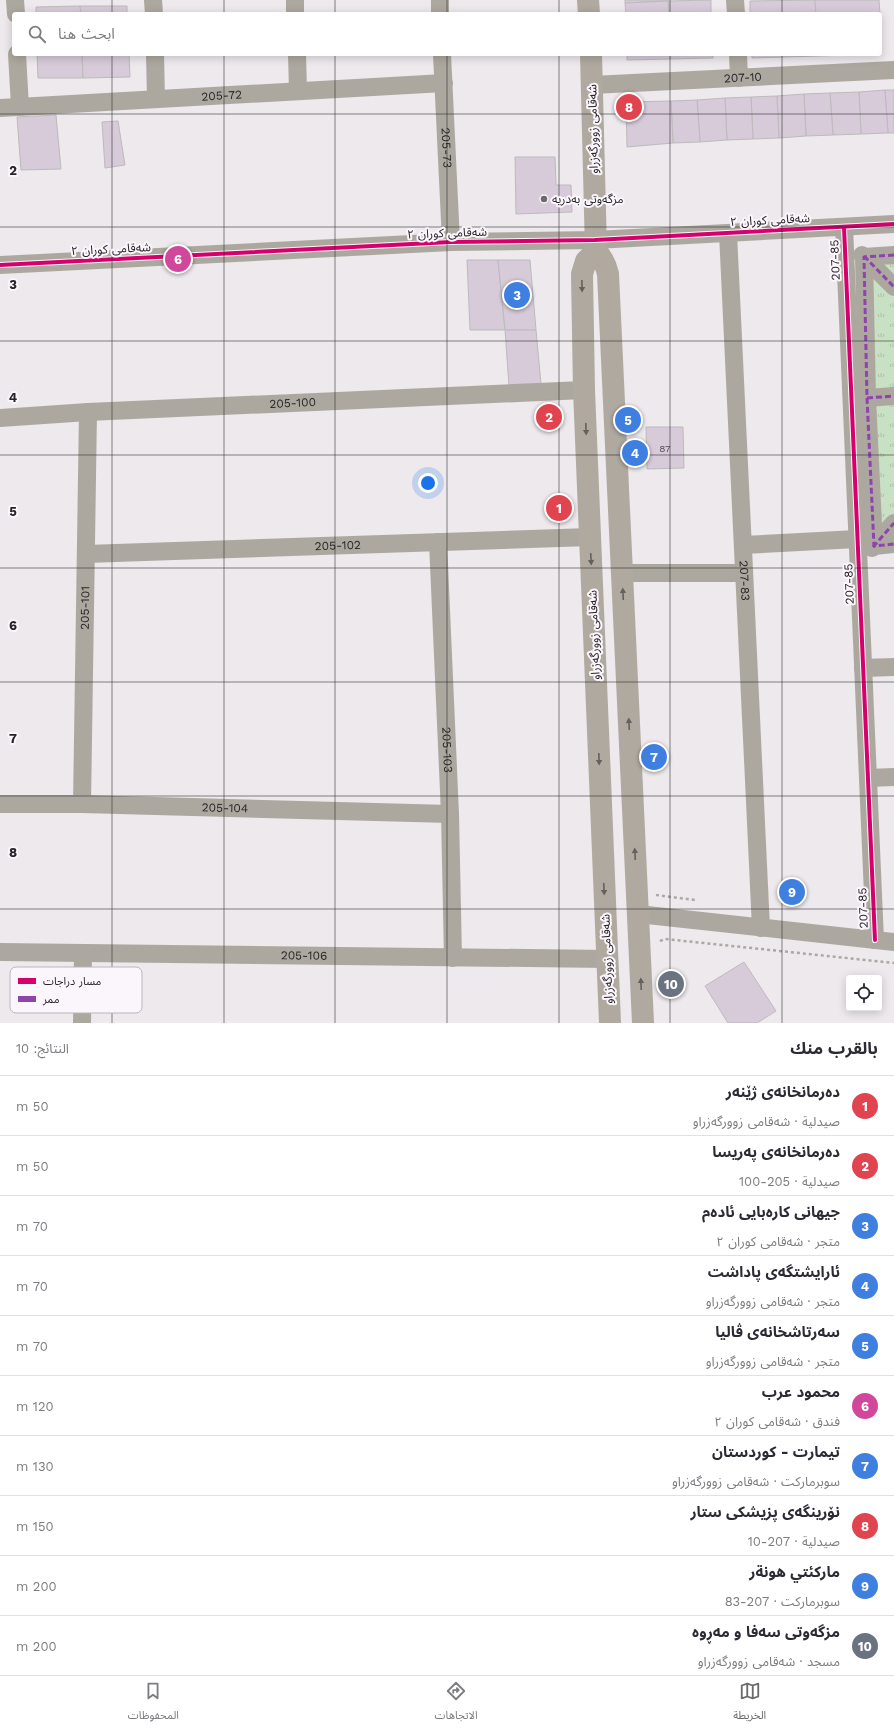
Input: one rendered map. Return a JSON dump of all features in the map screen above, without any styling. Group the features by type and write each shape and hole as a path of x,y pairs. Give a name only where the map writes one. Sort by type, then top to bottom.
{"main road":[{"path":"588,0 589,12"},
{"name":"شەقامی زوورگەزراو","path":"591,56 596,246 604,261 608,274 643,1023"},
{"name":"شەقامی زوورگەزراو","path":"596,246 586,261 582,274 584,390 610,1023"},
{"path":"594,629 624,629"}],"street":[{"path":"15,0 16,12"},
{"path":"153,0 154,12"},
{"path":"295,0 295,12"},
{"path":"440,0 440,12"},
{"path":"735,0 736,12"},
{"path":"17,56 20,107"},
{"path":"155,56 156,99"},
{"path":"297,56 298,91"},
{"name":"205-73","path":"442,56 451,242"},
{"path":"738,56 739,78"},
{"name":"207-10","path":"592,85 894,70"},
{"name":"205-72","path":"0,108 444,83"},
{"name":"شەقامی کوران ٢","path":"0,265 451,242 596,246 728,232 894,224"},
{"name":"207-85","path":"844,227 865,547 863,668 875,940"},
{"name":"207-83","path":"728,232 761,928"},
{"path":"863,256 894,255"},
{"path":"863,256 868,398 865,547"},
{"path":"863,256 894,287"},
{"name":"205-100","path":"0,418 88,412 584,390"},
{"path":"868,398 894,396"},
{"name":"205-101","path":"82,804 88,412"},
{"path":"865,547 894,523"},
{"name":"205-102","path":"86,554 590,537"},
{"name":"205-103","path":"438,542 450,814 453,958"},
{"path":"743,545 865,547 894,544"},
{"path":"865,547 894,556"},
{"path":"622,573 744,573"},
{"path":"863,668 894,667"},
{"path":"868,778 894,777"},
{"name":"205-104","path":"0,804 82,804 450,814"},
{"path":"638,914 894,942"},
{"name":"205-106","path":"0,952 607,959"},
{"path":"83,953 83,967"},
{"path":"82,1013 82,1023"}],"path":[{"path":"659,942 665,939 670,939 894,963"}],"green space":[{"path":"894,253 894,547 872,548 862,255"}],"building":[{"path":"625,0 668,0 668,1 625,3"},
{"path":"711,0 711,12 669,12 668,1"},
{"path":"815,0 816,12 750,12 750,1"},
{"path":"815,0 879,0 880,12 816,12"},
{"path":"668,1 669,12 626,12 625,3"},
{"path":"80,6 81,12 36,12 36,7"},
{"path":"80,6 127,6 127,12 81,12"},
{"path":"37,56 82,56 83,78 38,78"},
{"path":"82,56 129,56 130,77 83,78"},
{"path":"627,56 670,56 671,59 627,60"},
{"path":"670,56 713,56 713,58 671,59"},
{"path":"752,56 818,56 752,58"},
{"path":"885,90 894,90 894,133 888,133"},
{"path":"885,90 888,133 861,134 859,92"},
{"path":"859,92 861,134 833,135 830,93"},
{"path":"830,93 833,135 806,136 804,94"},
{"path":"804,94 806,136 779,138 777,96"},
{"path":"777,96 779,138 753,139 751,97"},
{"path":"751,97 753,139 727,140 725,98"},
{"path":"725,98 727,140 700,142 697,100"},
{"path":"697,100 700,142 673,143 671,101"},
{"path":"671,101 673,143 627,147 626,102"},
{"path":"56,115 61,169 21,170 17,117"},
{"path":"118,121 125,165 105,168 102,122"},
{"name":"مزگه‌وتی به‌دریه","path":"515,157 555,157 556,185 571,185 572,212 516,214"},
{"path":"467,260 498,260 505,330 470,330"},
{"path":"498,260 530,260 536,330 505,330"},
{"path":"505,330 536,330 541,384 509,386"},
{"path":"646,427 683,427 684,468 647,469"},
{"path":"744,962 776,1011 757,1023 728,1023 705,986"}],"marked path":[{"path":"894,255 864,257 867,398 874,546 894,544"},
{"path":"864,256 894,287"},
{"path":"867,398 894,396"},
{"path":"873,547 894,523"}],"cycle path":[{"path":"0,265 451,242 595,240 894,224"},
{"path":"844,227 875,940"}],"place":[{"name":"نۆرینگەی پزیشکی ستار","path":"629,107"},
{"name":"مزگه‌وتی به‌دریه","path":"544,199"},
{"name":"محمود عرب","path":"178,259"},
{"name":"جیهانی کارەبایی ئادەم","path":"517,295"},
{"name":"دەرمانخانەی پەریسا","path":"549,417"},
{"name":"سەرتاشخانەی ڤالیا","path":"628,420"},
{"name":"ئارایشتگەی پاداشت","path":"635,453"},
{"name":"دەرمانخانەی ژێنەر","path":"559,508"},
{"name":"تیمارت - کوردستان","path":"654,757"},
{"name":"ماركئتي هونةر","path":"792,892"},
{"name":"مزگەوتی سەفا و مەڕوە","path":"671,984"}]}
